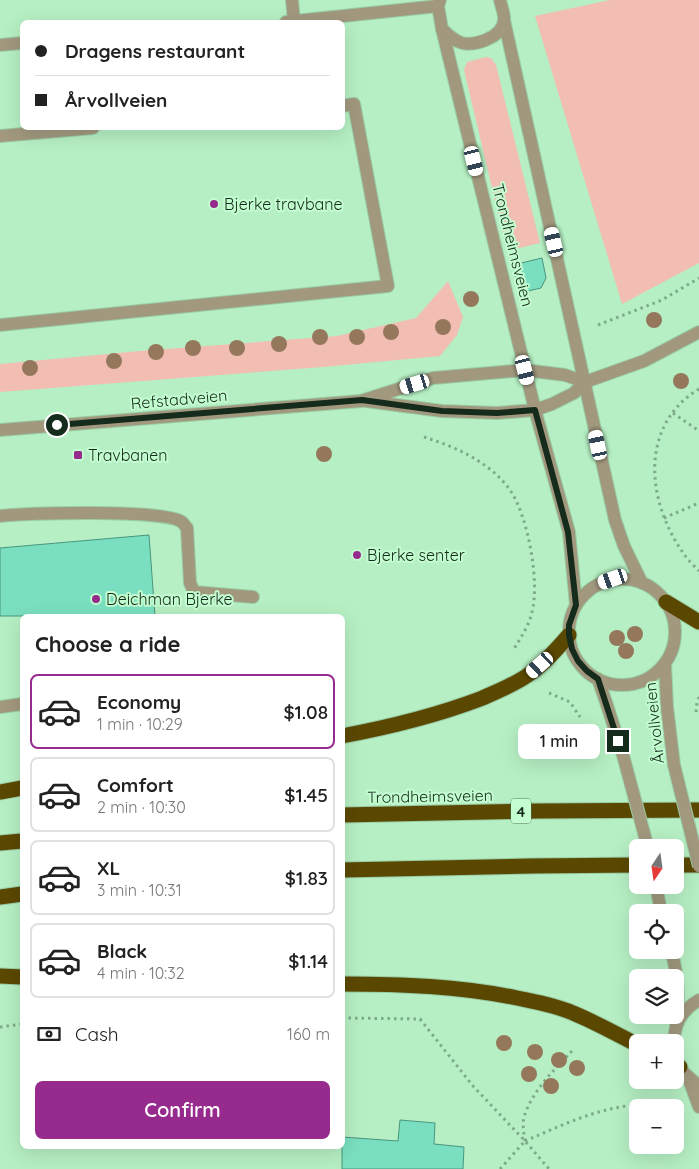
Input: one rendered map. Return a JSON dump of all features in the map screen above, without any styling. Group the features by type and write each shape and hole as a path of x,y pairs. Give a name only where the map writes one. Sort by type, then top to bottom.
{"highway":[{"path":"666,602 699,622"},
{"path":"345,735 428,717 496,692 528,676 569,635"},
{"path":"0,792 20,788"},
{"name":"Trondheimsveien","path":"345,815 699,810"},
{"path":"0,843 20,841"},
{"path":"345,870 629,865"},
{"path":"684,865 699,865"},
{"path":"0,896 20,894"},
{"path":"0,976 20,976"},
{"path":"345,984 406,984 450,987 534,1001 573,1013 629,1041"}],"street":[{"path":"292,0 294,20"},
{"path":"500,0 615,520 624,546 642,583"},
{"path":"309,20 439,3"},
{"name":"Trondheimsveien","path":"439,3 442,29 535,410"},
{"path":"442,29 456,41 464,43 477,42 494,35 501,28 504,20"},
{"path":"0,45 20,43"},
{"path":"0,325 388,286 354,104 345,106"},
{"path":"0,136 70,130"},
{"name":"Refstadveien","path":"362,400 442,411 497,413 535,410 574,393 585,382 644,361 699,332"},
{"name":"Refstadveien","path":"0,430 362,400 433,378 525,370 566,375 585,382"},
{"path":"535,410 568,532 576,605"},
{"path":"0,516 100,513 163,516 176,519 183,522 187,528 190,583 194,592 253,597"},
{"path":"613,579 628,579 642,583 659,594 666,602 672,613 675,626 675,640 665,664 654,674 641,681 627,685 612,684 598,679 578,661 572,649 569,635 572,614 576,605 586,593 598,584 613,579"},
{"name":"Årvollveien","path":"665,664 666,707 674,765 699,865"},
{"name":"Årvollveien","path":"598,679 624,760 646,839"},
{"path":"0,707 20,704"},
{"path":"674,959 677,971 679,997 675,1034"},
{"path":"676,1027 680,1016 699,1000"},
{"path":"684,1071 699,1086"},
{"path":"684,1076 699,1107"}],"path":[{"path":"597,326 662,300 699,278"},
{"path":"699,389 692,393 673,413 661,432 655,449 656,482 660,508 674,539 684,555 699,571"},
{"path":"673,413 699,432"},
{"path":"421,436 464,452 495,474 510,491 520,511 530,542 535,595 527,628 513,651"},
{"path":"664,518 699,503"},
{"path":"547,693 570,702 580,717"},
{"path":"696,712 699,697"},
{"path":"345,1018 420,1019 473,1086 549,1169"},
{"path":"0,1027 20,1024"},
{"path":"525,1141 523,1128 528,1108 550,1073 572,1051"},
{"path":"500,1169 525,1141 584,1116 615,1107 629,1106"}],"shaded area":[{"path":"610,0 699,0 699,263 622,304 535,16"},
{"path":"486,57 491,58 496,65 540,243 507,251 464,70 467,62"},
{"path":"448,281 463,317 457,335 440,356 0,392 0,364 337,336 416,318"}],"building":[{"path":"542,258 546,278 541,288 528,291 518,285 513,265"},
{"path":"149,535 155,614 20,614 20,616 0,616 0,548"},
{"path":"400,1120 435,1123 434,1144 464,1147 463,1169 342,1169 342,1149 345,1149 345,1137 398,1141"}],"place":[{"name":"Bjerke travbane","path":"214,204"},
{"name":"Travbanen","path":"78,455"},
{"name":"Bjerke senter","path":"357,555"},
{"name":"Deichman Bjerke","path":"96,599"}],"route":[{"path":"57,425 362,400 470,413 535,410 568,532 572,557 576,605 569,625 572,649 578,661 598,679 618,741"}]}
